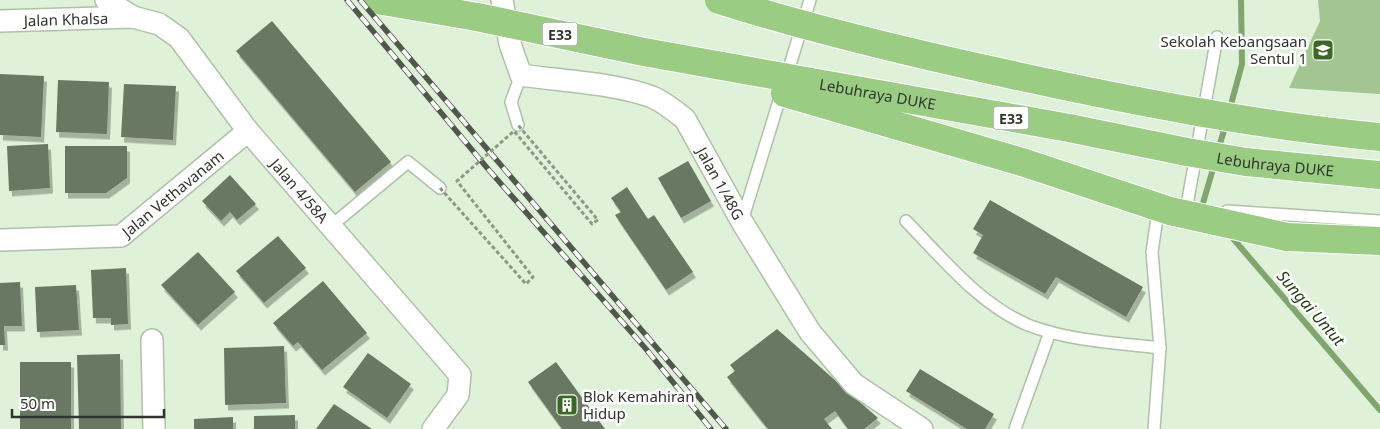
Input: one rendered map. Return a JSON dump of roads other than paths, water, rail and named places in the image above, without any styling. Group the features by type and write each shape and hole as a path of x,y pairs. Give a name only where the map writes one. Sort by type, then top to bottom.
{"highway":[{"name":"Lebuhraya DUKE","path":"377,0 476,17 644,52 1068,128 1187,152 1246,162 1380,175"},
{"path":"719,0 919,54 1089,92 1195,113 1311,130 1380,137"},
{"path":"644,52 1025,163 1170,211 1287,237 1380,241"}],"street":[{"path":"106,0 133,17"},
{"path":"502,0 510,44 521,76"},
{"name":"Jalan Khalsa","path":"0,22 133,17"},
{"name":"Jalan 4/58A","path":"133,17 159,24 179,38 248,131 460,375 458,395 433,429"},
{"name":"Jalan 1/48G","path":"521,76 624,90 652,98 670,107 685,119 742,222 810,332 854,384 922,429"},
{"name":"Jalan Vethavanam","path":"0,240 121,236 248,131"},
{"path":"152,340 154,429"}],"lane":[{"path":"742,222 810,0"},
{"path":"1187,205 1217,37"},
{"path":"518,126 511,102 521,76"},
{"path":"331,226 408,162 440,188"},
{"path":"1154,429 1160,348 1152,252 1158,218 1187,205 1239,213 1380,221"},
{"path":"906,222 986,299 1027,324 1050,332 1160,348"},
{"path":"1015,429 1050,332"}],"waterway":[{"path":"1229,112 1242,64 1241,0"},
{"path":"1218,150 1226,124"},
{"path":"1203,203 1215,162"},
{"name":"Sungai Untut","path":"1230,235 1380,410"}],"railway":[{"path":"347,0 488,169 646,349 711,429"},
{"path":"360,0 726,429"}],"place":[{"name":"Sekolah Kebangsaan Sentul 1","path":"1323,50"},
{"name":"Blok Kemahiran Hidup","path":"567,405"}]}
